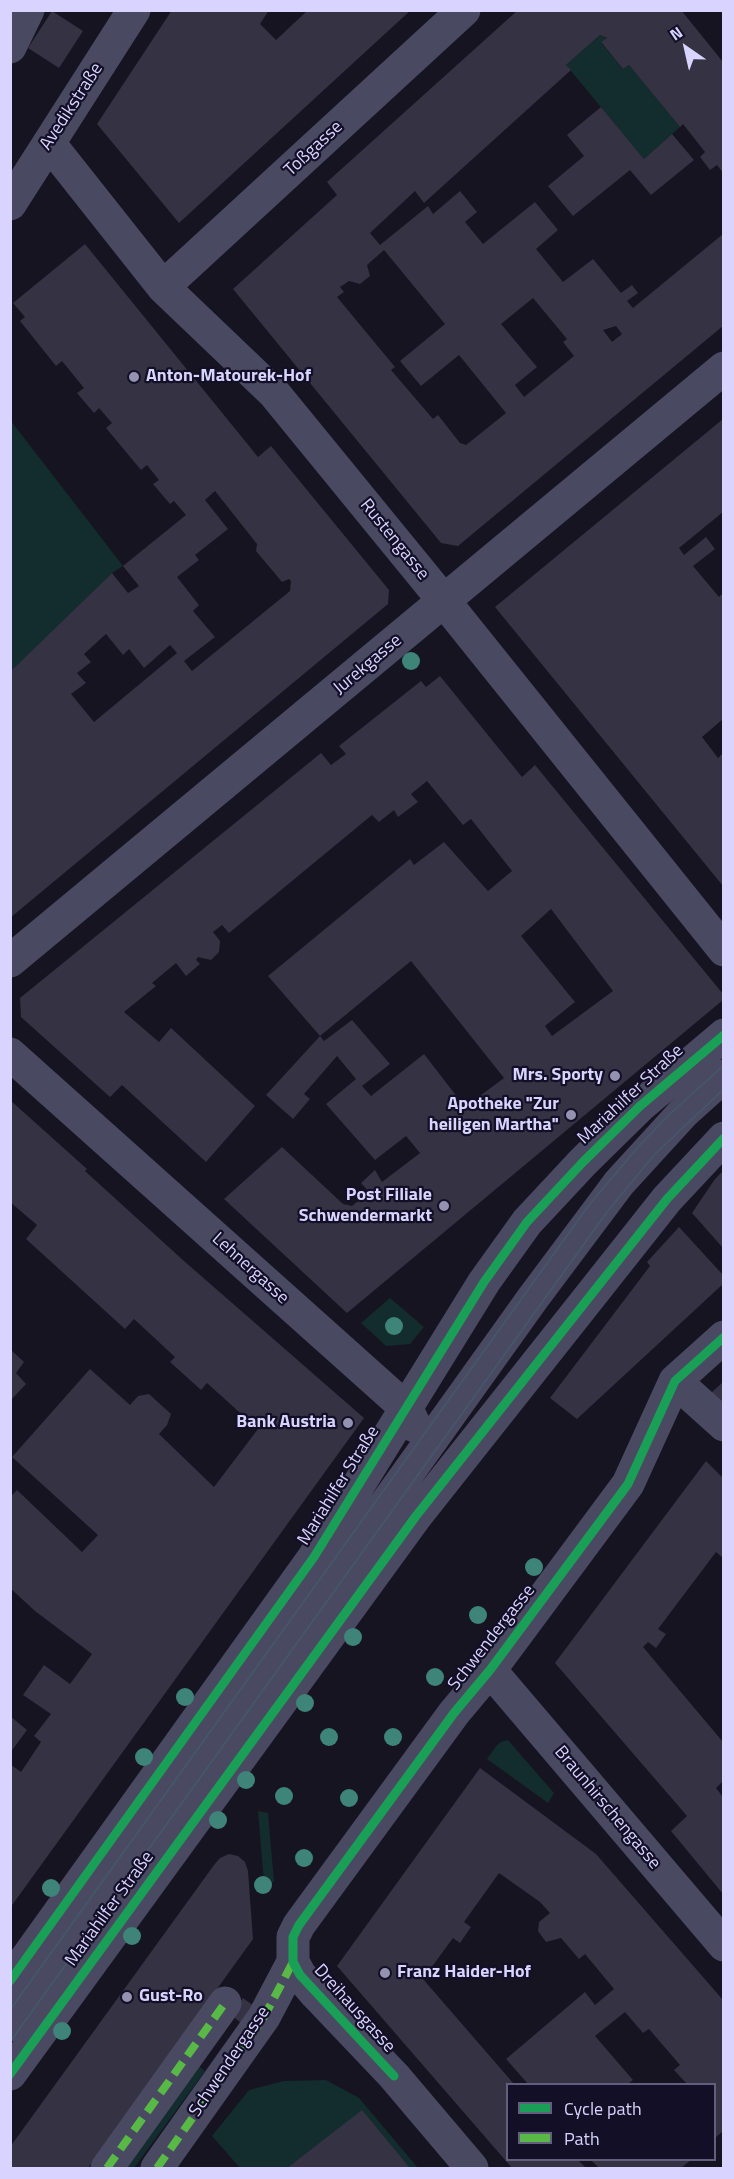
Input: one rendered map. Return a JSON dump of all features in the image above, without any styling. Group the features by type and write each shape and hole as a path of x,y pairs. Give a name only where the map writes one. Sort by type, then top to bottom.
{"street":[{"path":"10,47 28,10"},
{"name":"Avedikstraße","path":"10,204 134,10"},
{"name":"Toßgasse","path":"163,287 464,10"},
{"name":"Rustengasse","path":"49,143 163,287 273,393 444,601 723,950"},
{"name":"Jurekgasse","path":"10,961 723,368"},
{"name":"Mariahilfer Straße","path":"10,2074 37,1979 207,1754 314,1557 484,1282 527,1222 583,1162 640,1106 723,1035"},
{"name":"Lehnergasse","path":"10,1054 407,1408 424,1451 416,1516"},
{"path":"207,1754 533,1298 619,1183 684,1113 723,1076"},
{"name":"Mariahilfer Straße","path":"37,1979 207,1754 416,1516 661,1208 723,1138"},
{"name":"Schwendergasse","path":"157,2169 264,2017 293,1962 293,1937 298,1925 454,1713 489,1670 628,1484 675,1381 723,1337"},
{"path":"675,1381 723,1425"},
{"name":"Braunhirschengasse","path":"489,1670 723,1945"},
{"name":"Dreihausgasse","path":"293,1962 300,1975 316,1994 394,2076 472,2169"},
{"path":"10,2025 37,1979"},
{"name":"Schwendergasse","path":"107,2169 225,2003"}],"green space":[{"path":"600,35 607,38 601,43 623,69 629,65 680,127 644,159 566,65"},
{"path":"11,421 123,566 112,573 11,672"},
{"path":"390,1298 424,1327 410,1344 386,1346 361,1323"},
{"path":"508,1740 554,1793 548,1803 487,1759 497,1745"},
{"path":"258,1811 268,1813 274,1882 264,1883"},
{"path":"197,2065 205,2071 134,2168 123,2168"},
{"path":"326,2080 359,2098 418,2168 410,2168 362,2111 287,2168 240,2168 212,2136 249,2090 284,2081"}],"building":[{"path":"172,10 269,10 260,24 276,40 308,10 411,10 179,223 97,124"},
{"path":"518,10 681,10 723,62 723,173 717,165 710,170 700,157 705,152 683,124 680,127 629,65 623,69 601,42 607,38 600,35 566,65 571,70 424,203 415,191 370,233 380,245 428,206 433,214 460,191 477,212 465,222 483,244 535,202 558,230 536,249 563,282 593,259 621,293 632,285 638,293 627,301 633,308 723,234 723,326 458,546 441,543 233,289 337,195 327,182","holes":["384,250 445,324 400,361 421,386 459,355 506,413 466,445 460,443 438,415 433,419 391,370 395,367 337,297 344,292 340,287 349,281 360,284 370,276 367,265","533,298 567,339 563,342 574,356 524,397 515,385 537,367 501,324","616,326 622,334 612,342 603,330"]},
{"path":"52,11 83,31 59,68 28,48"},
{"path":"601,107 644,159 672,134 694,160 651,195 630,170 573,216 548,186 584,156 567,135"},
{"path":"85,244 258,457 271,446 389,590 388,604 10,918 10,672 112,573 128,593 139,586 123,566 186,515 174,501 170,504 153,484 159,480 147,465 141,470 106,428 112,423 99,408 94,413 77,393 84,388 62,361 56,366 20,321 25,317 13,303","holes":["215,491 257,544 256,551 282,582 289,579 291,581 290,591 192,671 184,661 215,637 193,611 199,605 177,577 199,560 195,555 228,529 205,500","106,634 123,655 129,649 144,668 170,645 177,653 94,722 71,694 86,683 77,673 91,662 84,654"]},
{"path":"723,419 723,512 679,548 684,555 706,537 715,549 693,566 719,597 723,593 723,719 702,737 718,758 723,753 723,886 495,607"},
{"path":"440,676 522,777 535,765 723,994 723,1000 347,1313 224,1199 282,1147 343,1204 352,1206 369,1192 361,1183 375,1170 382,1182 420,1153 406,1136 375,1160 326,1104 356,1079 337,1056 304,1094 310,1099 293,1119 266,1095 320,1036 268,976 410,859 414,865 444,842 488,891 512,871 471,819 463,825 427,781 411,794 418,802 398,817 394,810 379,822 372,815 229,933 222,925 213,932 220,941 219,952 211,960 198,957 196,960 200,964 186,976 176,963 152,983 156,986 124,1012 159,1042 171,1028 255,1106 206,1162 122,1085 110,1097 21,1017 20,998 321,753 331,765 346,754 339,746 421,681 426,687","holes":["551,909 613,991 552,1036 545,1026 575,1002 521,936","411,961 504,1078 465,1107 424,1054 371,1096 362,1086 390,1064 352,1020 324,1041 320,1036"]},
{"path":"10,1100 184,1261 364,1418 10,1908 10,1764 21,1772 41,1742 34,1736 51,1714 23,1695 44,1665 70,1684 92,1654 35,1611 10,1588 10,1497 17,1490 82,1552 98,1535 12,1457 90,1369 130,1405 138,1396 149,1394 171,1414 167,1425 159,1434 214,1487 258,1429 207,1383 201,1390 170,1362 175,1357 134,1319 125,1329 26,1239 37,1225 10,1202"},
{"path":"723,1171 723,1248 692,1213"},
{"path":"679,1227 723,1275 723,1284 577,1419 550,1398 650,1266 647,1262"},
{"path":"10,1349 24,1362 16,1373 26,1384 10,1401"},
{"path":"723,1382 723,1404 711,1393"},
{"path":"706,1461 723,1478 723,1558 716,1552 658,1629 666,1634 656,1648 648,1642 643,1647 723,1742 723,1781 716,1788 723,1797 723,1894 671,1831 687,1816 555,1663"},
{"path":"10,1716 27,1730 10,1753"},
{"path":"480,1768 596,1854 723,2000 723,2131 716,2137 716,2083 686,2083 674,2070 680,2065 649,2029 643,2033 625,2012 595,2036 633,2080 629,2083 527,2083 506,2059 585,1992 595,2005 614,1989 585,1954 579,1959 561,1938 546,1942 538,1931 539,1922 550,1913 540,1902 499,1873 464,1922 471,1927 460,1943 453,1938 423,1979 513,2083 506,2083 506,2161 579,2161 586,2168 512,2168 337,1966"},
{"path":"229,1854 238,1856 245,1862 248,1871 253,1939 88,2168 10,2168 10,2147 214,1865 220,1858"},
{"path":"243,1998 254,2006 241,2023 231,2015"},
{"path":"362,2110 410,2168 287,2168"},
{"path":"592,2161 690,2161 681,2168 599,2168"}],"tram line":[{"path":"10,2010 589,1205 639,1146 724,1065"},
{"path":"10,2042 607,1212 655,1154 724,1089"}],"marked path":[{"path":"157,2168 264,2017 293,1962"},
{"path":"107,2168 225,2003"}],"cycle path":[{"path":"10,1981 314,1557 484,1282 527,1222 640,1106 724,1035"},
{"path":"10,2074 416,1516 667,1199 724,1138"},
{"path":"394,2076 300,1975 293,1962 293,1937 299,1925 454,1713 490,1670 628,1484 675,1381 724,1337"}],"place":[{"name":"Anton-Matourek-Hof","path":"134,377"},
{"name":"Mrs. Sporty","path":"615,1076"},
{"name":"Apotheke \"Zur heiligen Martha\"","path":"571,1115"},
{"name":"Post Filiale Schwendermarkt","path":"444,1206"},
{"name":"Bank Austria","path":"348,1423"},
{"name":"Franz Haider-Hof","path":"385,1973"},
{"name":"Gust-Ro","path":"127,1997"}]}
